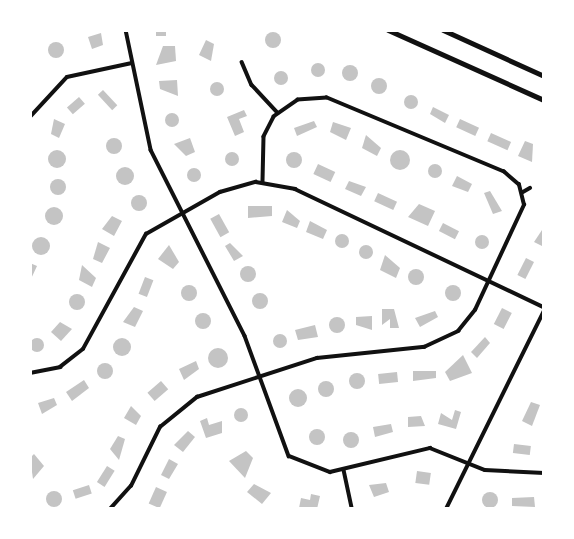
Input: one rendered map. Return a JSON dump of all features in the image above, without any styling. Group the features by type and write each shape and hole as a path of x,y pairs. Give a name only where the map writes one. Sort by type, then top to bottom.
{"highway":[{"path":"388,30 544,100"},
{"path":"443,30 544,76"}],"street":[{"path":"126,30 151,150 260,375 276,435 289,456 315,471 344,470 423,447 510,475 544,473"},
{"path":"242,62 252,85 278,113"},
{"path":"30,117 67,77 132,63"},
{"path":"110,509 127,493 153,438 177,410 260,375 337,354 435,344 463,326 490,280 522,214 523,192 504,172 357,105 311,97 278,113 264,137 263,182"},
{"path":"30,373 76,356 135,248 180,213 231,188 263,182 295,189 490,280 544,309 446,509"},
{"path":"523,192 530,188"},
{"path":"344,470 352,509"}],"building":[{"path":"156,30 166,30 166,36 156,36"},
{"path":"270,32 276,32 281,40 279,46 270,48 265,43 265,37"},
{"path":"101,33 103,45 92,49 88,37"},
{"path":"206,40 214,44 211,61 199,55"},
{"path":"56,42 62,44 62,56 56,58 50,56 48,50 50,44"},
{"path":"163,46 175,46 176,61 156,65"},
{"path":"318,63 323,65 323,75 318,77 313,75 311,70 313,65"},
{"path":"350,65 356,67 356,79 350,81 344,79 342,73 344,67"},
{"path":"278,71 284,71 288,78 284,85 278,85 274,81 274,75"},
{"path":"376,78 382,78 387,86 385,92 376,94 371,89 371,83"},
{"path":"177,80 178,96 160,89 159,81"},
{"path":"214,82 220,82 224,89 220,96 214,96 210,92 210,86"},
{"path":"103,90 117,105 112,110 98,95"},
{"path":"408,95 414,95 418,102 414,109 408,109 404,105 404,99"},
{"path":"79,97 85,104 73,114 67,107"},
{"path":"433,107 449,115 445,123 430,114"},
{"path":"244,110 247,116 239,119 244,132 235,136 227,117"},
{"path":"169,113 175,113 179,120 175,127 169,127 165,123 165,117"},
{"path":"54,119 65,124 59,138 51,134"},
{"path":"460,119 479,128 475,136 456,127"},
{"path":"314,121 317,127 297,136 294,128"},
{"path":"333,122 351,128 346,140 330,132"},
{"path":"491,133 511,142 507,150 487,141"},
{"path":"366,135 381,148 377,156 362,148"},
{"path":"111,138 117,138 122,146 120,152 111,154 106,149 106,143"},
{"path":"190,138 195,152 186,156 174,144"},
{"path":"525,141 533,144 532,162 518,156"},
{"path":"57,150 63,153 66,159 63,165 57,168 51,165 48,159 51,153"},
{"path":"400,150 407,153 410,160 407,167 400,170 393,167 390,160 393,153"},
{"path":"229,152 235,152 239,159 235,166 229,166 225,162 225,156"},
{"path":"291,152 297,152 302,160 300,166 291,168 286,163 286,157"},
{"path":"318,164 335,172 331,182 313,174"},
{"path":"432,164 438,164 442,171 438,178 432,178 428,174 428,168"},
{"path":"125,167 131,170 134,176 131,182 125,185 119,182 116,176 119,170"},
{"path":"191,168 197,168 201,175 197,182 191,182 187,178 187,172"},
{"path":"457,176 472,184 468,192 452,186"},
{"path":"55,179 61,179 66,187 64,193 55,195 50,190 50,184"},
{"path":"349,181 366,187 361,196 345,189"},
{"path":"490,191 502,211 493,214 484,193"},
{"path":"378,193 397,202 393,210 374,201"},
{"path":"139,195 147,203 139,211 131,203"},
{"path":"419,204 435,211 428,226 408,217"},
{"path":"248,206 272,206 272,216 248,218"},
{"path":"54,207 60,210 63,216 60,222 54,225 48,222 45,216 48,210"},
{"path":"287,210 300,221 297,228 282,222"},
{"path":"219,214 229,232 220,237 210,219"},
{"path":"112,216 122,221 114,236 102,229"},
{"path":"310,221 327,230 323,239 306,232"},
{"path":"443,223 459,231 455,239 439,231"},
{"path":"544,227 544,247 534,242"},
{"path":"339,234 345,234 349,241 345,248 339,248 335,244 335,238"},
{"path":"479,235 485,235 489,242 485,249 479,249 475,245 475,239"},
{"path":"41,237 47,240 50,246 47,252 41,255 35,252 32,246 35,240"},
{"path":"98,242 110,248 102,263 93,259"},
{"path":"230,243 243,256 234,261 225,246"},
{"path":"169,245 179,262 173,269 158,259"},
{"path":"363,245 369,245 373,252 369,259 363,259 359,255 359,249"},
{"path":"385,255 400,268 396,278 380,270"},
{"path":"526,258 534,262 525,279 517,275"},
{"path":"30,263 37,266 30,281"},
{"path":"82,265 96,278 92,287 79,280"},
{"path":"248,266 254,268 254,280 248,282 242,280 240,274 242,268"},
{"path":"413,269 419,269 424,277 422,283 413,285 408,280 408,274"},
{"path":"145,277 153,280 147,297 139,294"},
{"path":"189,285 197,293 189,301 181,293"},
{"path":"453,285 459,287 459,299 453,301 447,299 445,293 447,287"},
{"path":"260,293 266,295 266,307 260,309 254,307 252,301 254,295"},
{"path":"77,294 83,296 83,308 77,310 71,308 69,302 71,296"},
{"path":"134,307 143,311 135,327 123,322"},
{"path":"502,308 512,313 504,329 494,324"},
{"path":"382,309 394,309 399,328 390,328 390,319 382,325"},
{"path":"435,311 438,317 420,327 415,318"},
{"path":"200,313 206,313 211,321 209,327 200,329 195,324 195,318"},
{"path":"372,316 372,330 356,325 356,317"},
{"path":"337,317 343,319 343,331 337,333 331,331 329,325 331,319"},
{"path":"60,322 72,329 61,341 51,332"},
{"path":"315,325 318,337 298,340 295,330"},
{"path":"277,334 283,334 287,341 283,348 277,348 273,344 273,338"},
{"path":"485,337 490,343 477,358 471,352"},
{"path":"37,338 42,340 42,350 37,352 32,350 30,345 32,340"},
{"path":"118,338 126,338 131,347 129,354 118,356 113,351 113,343"},
{"path":"218,348 225,351 228,358 225,365 218,368 211,365 208,358 211,351"},
{"path":"463,355 472,373 450,381 445,372"},
{"path":"196,361 199,369 184,380 179,369"},
{"path":"102,363 108,363 113,371 111,377 102,379 97,374 97,368"},
{"path":"413,371 436,371 436,378 413,381"},
{"path":"397,372 398,382 379,384 378,374"},
{"path":"357,373 363,375 363,387 357,389 351,387 349,381 351,375"},
{"path":"84,380 89,388 72,401 66,392"},
{"path":"161,381 168,389 155,401 147,393"},
{"path":"326,381 332,383 332,395 326,397 320,395 318,389 320,383"},
{"path":"298,389 306,394 307,398 302,406 298,407 290,402 289,398 294,390"},
{"path":"54,398 57,405 42,414 38,403"},
{"path":"531,402 540,405 532,426 522,421"},
{"path":"131,406 141,416 136,425 124,418"},
{"path":"241,408 246,410 246,420 241,422 236,420 234,415 236,410"},
{"path":"455,410 461,412 456,429 438,424 441,413 452,420"},
{"path":"421,416 425,426 408,427 408,417"},
{"path":"207,418 209,425 222,421 222,433 206,438 200,421"},
{"path":"391,424 393,432 375,437 373,427"},
{"path":"317,429 323,431 323,443 317,445 311,443 309,437 311,431"},
{"path":"188,431 195,437 183,452 174,445"},
{"path":"351,432 359,440 351,448 343,440"},
{"path":"118,436 125,439 119,460 110,449"},
{"path":"514,444 531,446 530,455 513,453"},
{"path":"246,451 253,458 245,478 229,461"},
{"path":"34,454 44,466 33,479 30,458"},
{"path":"169,459 178,464 169,479 161,475"},
{"path":"107,466 115,471 105,487 97,482"},
{"path":"417,471 431,473 429,485 415,483"},
{"path":"386,483 389,492 374,497 369,485"},
{"path":"254,484 271,493 262,504 247,492"},
{"path":"89,485 92,494 76,499 73,490"},
{"path":"156,487 167,492 160,508 149,503"},
{"path":"54,491 62,499 54,507 46,499"},
{"path":"490,492 496,494 496,506 490,508 484,506 482,500 484,494"},
{"path":"311,494 320,496 317,509 299,508 301,498 310,500"},
{"path":"534,497 535,507 512,506 512,498"}]}
